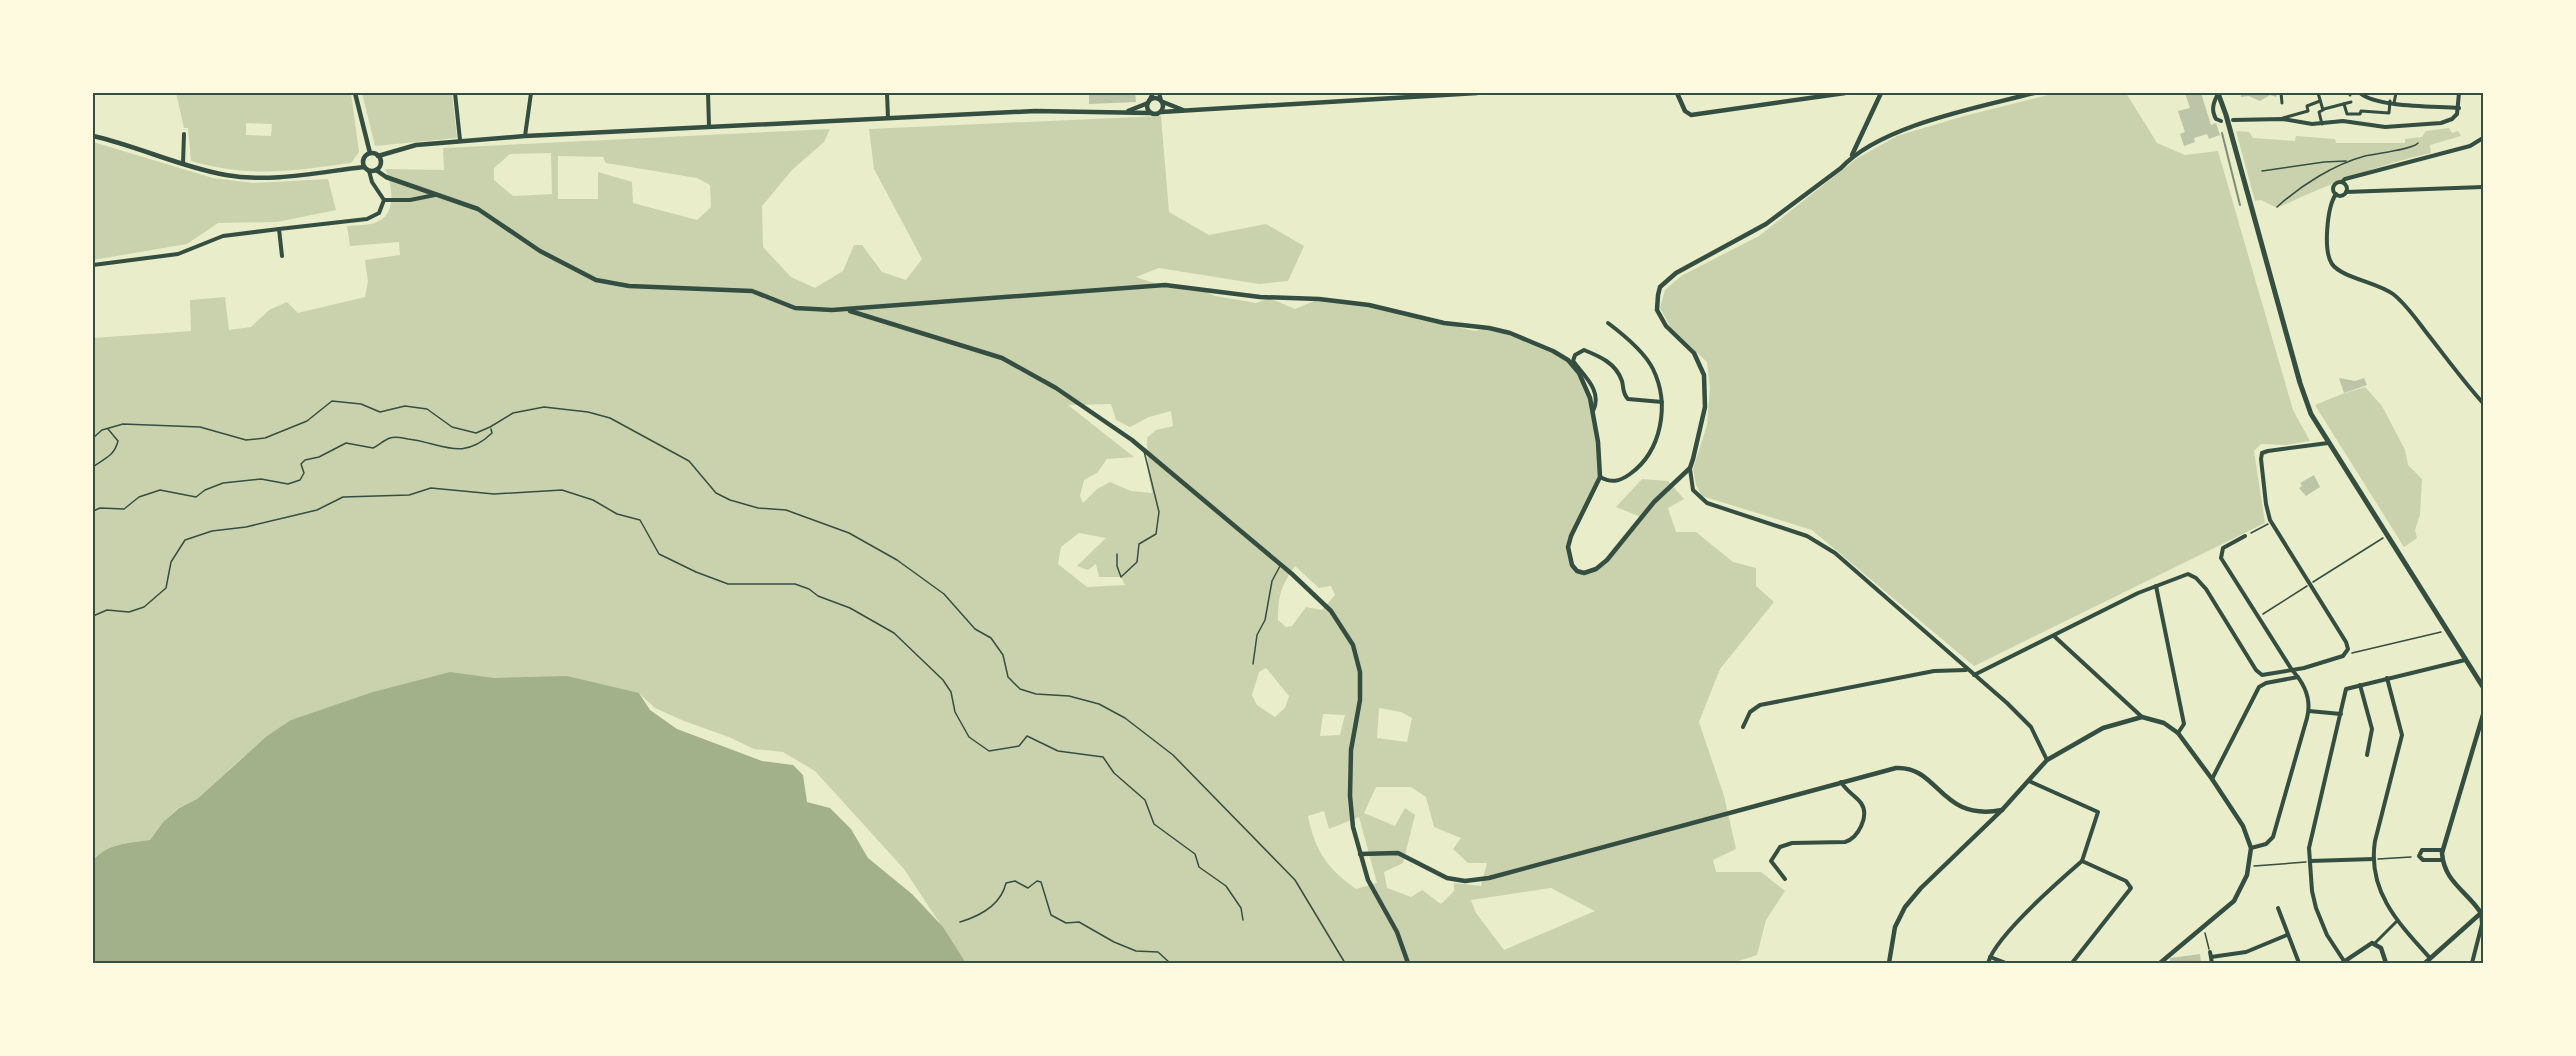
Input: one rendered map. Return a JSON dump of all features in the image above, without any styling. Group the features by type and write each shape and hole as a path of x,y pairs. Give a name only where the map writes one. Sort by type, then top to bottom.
{"main road":[{"path":"2218,94 2298,376 2312,414 2328,443 2483,687"}],"street":[{"path":"355,93 370,153"},
{"path":"455,93 459,140"},
{"path":"525,136 531,93"},
{"path":"708,93 709,126"},
{"path":"887,93 888,118"},
{"path":"1150,113 1148,102 1153,93"},
{"path":"1159,93 1162,101 1161,112"},
{"path":"370,153 378,156 407,146 459,140 709,126 1035,111 1124,112 1155,115 1161,112 1477,93"},
{"path":"1677,93 1685,111 1691,115 1845,93"},
{"path":"1881,93 1851,157 1841,168 1766,224 1676,273 1660,287 1657,302 1659,317 1694,353 1702,366 1706,381 1702,425 1690,468 1691,485 1703,501 1720,509 1795,531 1817,541 1835,553 2031,727 2047,760"},
{"path":"1851,157 1894,134 1936,119 2034,93"},
{"path":"2281,93 2282,103"},
{"path":"2318,93 2323,110"},
{"path":"2360,93 2371,99 2416,105 2422,108 2459,108"},
{"path":"2344,104 2347,114 2360,114 2361,111 2389,113 2396,93"},
{"path":"2233,120 2283,119 2322,124 2343,121 2385,127 2441,123 2452,120 2459,108 2459,93"},
{"path":"2218,94 2213,105 2213,112 2216,119 2224,118"},
{"path":"1124,112 1156,98 1186,111"},
{"path":"2283,119 2308,111 2307,106 2320,101"},
{"path":"2322,124 2319,112 2351,102"},
{"path":"183,164 184,134"},
{"path":"93,136 221,174 261,177 376,170 386,177 486,213 535,248 596,280 629,286 752,291 795,308 848,310 1159,284 1260,297 1319,299 1369,305 1444,323 1494,329 1519,336 1568,360 1579,373 1593,411 1600,477 1569,542 1570,560 1579,572 1590,572 1604,563 1654,502 1690,468"},
{"path":"2483,138 2463,148 2344,179 2334,186 2336,194 2331,201 2328,227 2328,255 2331,263 2341,272 2380,286 2398,298 2483,403"},
{"path":"370,153 363,159 373,184 384,200"},
{"path":"376,170 381,164 378,156"},
{"path":"2342,182 2347,186 2346,192"},
{"path":"2336,194 2483,187"},
{"path":"384,200 410,200 436,194"},
{"path":"93,265 178,254 223,236 369,219 379,213 384,200"},
{"path":"279,229 282,256"},
{"path":"848,310 1002,358 1056,388 1144,451 1281,565 1320,599 1335,616 1358,658 1361,692 1351,750 1352,821 1368,879 1397,932 1408,963"},
{"path":"1600,477 1609,481 1621,480 1644,462 1656,441 1662,413 1656,375 1650,364 1622,334 1608,323"},
{"path":"1593,411 1596,405 1596,394 1589,380 1573,361 1575,355 1584,350 1600,356 1611,364 1622,381 1624,394 1628,399 1662,402"},
{"path":"1974,675 2183,574 2193,576 2202,585 2258,672 2266,675 2292,670 2345,655 2348,649 2345,640 2271,522 2265,500 2261,459 2262,453 2268,451 2328,443"},
{"path":"2245,536 2223,548 2221,558 2298,677 2307,694 2309,711 2272,839 2264,846 2251,848"},
{"path":"2156,586 2184,724 2178,733"},
{"path":"2054,636 2142,717 2164,723 2178,733 2212,778 2243,826 2251,848 2249,871 2234,901 2160,963"},
{"path":"2397,921 2374,943 2364,946 2343,962 2329,939 2317,912 2312,891 2309,862 2310,837 2326,783 2346,689 2465,660"},
{"path":"1743,727 1750,712 1759,706 1935,671 1965,669 1974,675"},
{"path":"2212,778 2259,687 2266,683 2298,677"},
{"path":"2387,678 2401,726 2402,740 2375,841 2374,859 2378,888 2397,921 2430,958"},
{"path":"2360,685 2372,729 2367,755"},
{"path":"2309,711 2341,714"},
{"path":"1889,963 1895,927 1905,907 1921,888 2002,810 2047,760 2103,728 2142,717"},
{"path":"2472,963 2483,923 2481,913 2451,880 2443,860 2442,850 2482,718"},
{"path":"1360,854 1398,853 1447,878 1465,881 1489,878 1891,769 1910,769 1920,774 1957,806 1988,813 2002,810"},
{"path":"1988,963 1990,957 2045,894 2082,861 2098,812 2030,781"},
{"path":"1785,879 1771,861 1780,847 1792,843 1847,842 1860,828 1864,817 1863,807 1841,782"},
{"path":"2442,850 2422,850 2419,856 2423,861 2443,860"},
{"path":"2309,862 2374,859"},
{"path":"2072,963 2127,896 2131,886 2124,880 2082,861"},
{"path":"2278,908 2299,963"},
{"path":"2425,963 2481,913"},
{"path":"2212,963 2210,953 2246,952 2287,935"},
{"path":"2374,943 2381,948 2385,963"},
{"path":"1990,957 2006,963"}],"lane":[{"path":"1117,554 1117,566 1121,577 1137,562 1139,544 1156,534 1159,512 1144,451"},
{"path":"1253,664 1257,635 1265,620 1272,581 1281,565"}],"path":[{"path":"2262,171 2346,161 2410,148 2418,143"},
{"path":"2277,207 2287,198 2346,161"},
{"path":"93,438 107,428 123,424 200,427 246,440 265,438 307,421 332,401 361,404 380,412 405,406 427,410 452,427 476,433 513,413 544,407 588,412 610,418 689,461 716,493 730,500 758,508 786,510 849,533 897,560 944,594 975,629 991,638 1003,655 1008,677 1020,688 1036,693 1069,696 1099,704 1125,718 1173,755 1295,880 1344,963"},
{"path":"93,511 100,508 124,509 139,497 163,489 196,497 205,490 261,478 294,483 300,480 304,473 301,464 305,460 319,457 346,443 374,448 388,438 397,437 425,441 442,448 468,449 484,441 492,433 490,427"},
{"path":"93,467 108,459 116,448 118,441 107,428"},
{"path":"93,616 107,610 129,612 144,607 166,588 171,562 185,540 212,531 246,527 317,510 343,497 409,495 431,488 494,494 562,490 593,501 617,514 640,520 659,554 696,572 728,584 795,584 850,608 894,633 943,680 951,692 955,712 969,737 988,751 1019,746 1028,736 1058,751 1103,758 1114,773 1145,800 1154,824 1195,854 1199,867 1227,886 1241,908 1243,920"},
{"path":"2245,536 2266,525"},
{"path":"2314,582 2386,535"},
{"path":"2260,616 2301,589"},
{"path":"2345,655 2447,631"},
{"path":"2380,859 2412,858 2413,854"},
{"path":"2258,866 2309,862"},
{"path":"960,922 977,917 995,904 1001,898 1006,883 1015,881 1028,888 1036,881 1041,882 1044,888 1051,915 1066,923 1079,922 1114,942 1136,951 1158,952 1170,963"},
{"path":"2205,932 2210,953"}],"shaded area":[{"path":"176,93 351,93 359,152 351,163 290,170 233,170 191,161 188,128 184,128","holes":["246,123 272,124 271,136 246,135"]},
{"path":"362,93 452,93 457,138 375,146"},
{"path":"2056,93 2126,93 2157,143 2185,155 2218,151 2293,410 2310,441 2286,445 2261,444 2254,451 2265,523 1974,666 1812,530 1702,496 1696,485 1693,469 1707,425 1710,387 1707,362 1671,328 1660,308 1665,290 1681,276 1759,236 1856,159 1897,136 1964,116"},
{"path":"1161,116 1169,212 1209,235 1266,224 1304,246 1288,281 1259,284 1159,268 1136,277 1169,288 1201,289 1215,296 1256,303 1269,298 1295,309 1319,299 1369,305 1474,331 1489,328 1553,351 1572,365 1590,398 1600,471 1571,536 1569,558 1579,572 1599,567 1641,517 1616,507 1642,479 1668,481 1684,499 1668,508 1676,532 1696,532 1733,562 1756,568 1756,586 1774,602 1720,669 1699,722 1724,796 1736,849 1713,860 1716,872 1761,872 1785,891 1766,920 1757,955 1732,963 966,963 904,869 815,771 783,752 754,749 729,737 684,721 655,708 639,693 244,756 197,799 178,808 163,822 150,840 111,847 93,861 93,338 191,331 190,300 225,297 229,330 251,327 269,310 287,302 298,313 365,297 368,281 365,260 400,255 399,242 350,246 347,226 375,223 385,217 389,211 391,190 385,169 444,170 443,148 830,129 824,142 792,170 762,206 763,247 791,277 815,288 843,271 854,245 862,245 882,272 906,280 922,259 874,169 869,129","holes":["551,153 552,194 513,196 494,180 494,168 510,154","558,156 603,157 606,163 697,178 710,185 711,207 697,220 633,203 632,182 598,172 598,199 558,199","1111,404 1116,420 1130,427 1149,417 1171,411 1173,426 1156,430 1147,438 1148,472 1152,493 1131,491 1110,482 1097,489 1083,503 1080,496 1084,480 1097,473 1107,459 1134,457 1068,405","1079,533 1106,538 1077,566 1088,570 1096,564 1099,577 1121,577 1125,585 1087,587 1058,564 1061,547","1295,566 1319,588 1331,586 1335,595 1322,610 1306,607 1292,626 1286,627 1278,620 1283,586","1266,668 1289,696 1285,708 1275,717 1257,705 1252,695 1259,672","1379,708 1401,712 1412,718 1407,742 1377,738","1323,714 1345,715 1340,735 1320,736","1376,787 1411,787 1426,797 1434,827 1461,838 1453,849 1468,863 1487,863 1481,886 1454,883 1454,891 1441,904 1422,890 1411,897 1387,888 1384,872 1403,863 1415,815 1405,808 1395,826 1364,813","1324,811 1329,829 1359,817 1377,883 1356,889 1330,866 1314,839 1308,816","1551,888 1595,911 1504,950 1476,913 1471,900"]},
{"path":"2449,128 2452,133 2458,131 2461,136 2430,145 2431,153 2352,176 2277,208 2261,200 2255,201 2236,131 2249,132 2253,138 2295,141 2296,136 2335,139 2336,143 2405,143 2405,139 2422,137 2426,131"},
{"path":"93,142 213,178 253,183 328,179 336,210 277,222 218,223 187,244 93,260"},
{"path":"2365,387 2382,406 2405,450 2408,465 2422,479 2420,515 2415,530 2417,538 2404,547 2315,405"},
{"path":"450,672 494,678 567,676 639,693 650,710 677,729 762,761 793,765 803,775 807,802 830,808 851,829 868,858 912,894 943,927 966,963 93,963 93,861 98,855 111,847 150,840 163,822 179,808 197,799 267,736 291,720 373,692"}],"building":[{"path":"1089,93 1135,93 1136,102 1089,104"},
{"path":"2185,93 2201,93 2211,125 2216,123 2220,135 2209,139 2207,134 2194,138 2195,142 2184,146 2180,134 2185,132 2178,111 2190,108"},
{"path":"2241,93 2278,93 2276,97 2270,95 2260,101 2249,96 2241,97"},
{"path":"2339,378 2355,381 2364,378 2367,385 2344,393"},
{"path":"2314,475 2320,487 2306,496 2299,488 2302,486 2300,483"},
{"path":"2200,954 2201,963 2170,963 2170,958"}],"railway":[{"path":"2222,133 2240,205"}]}
